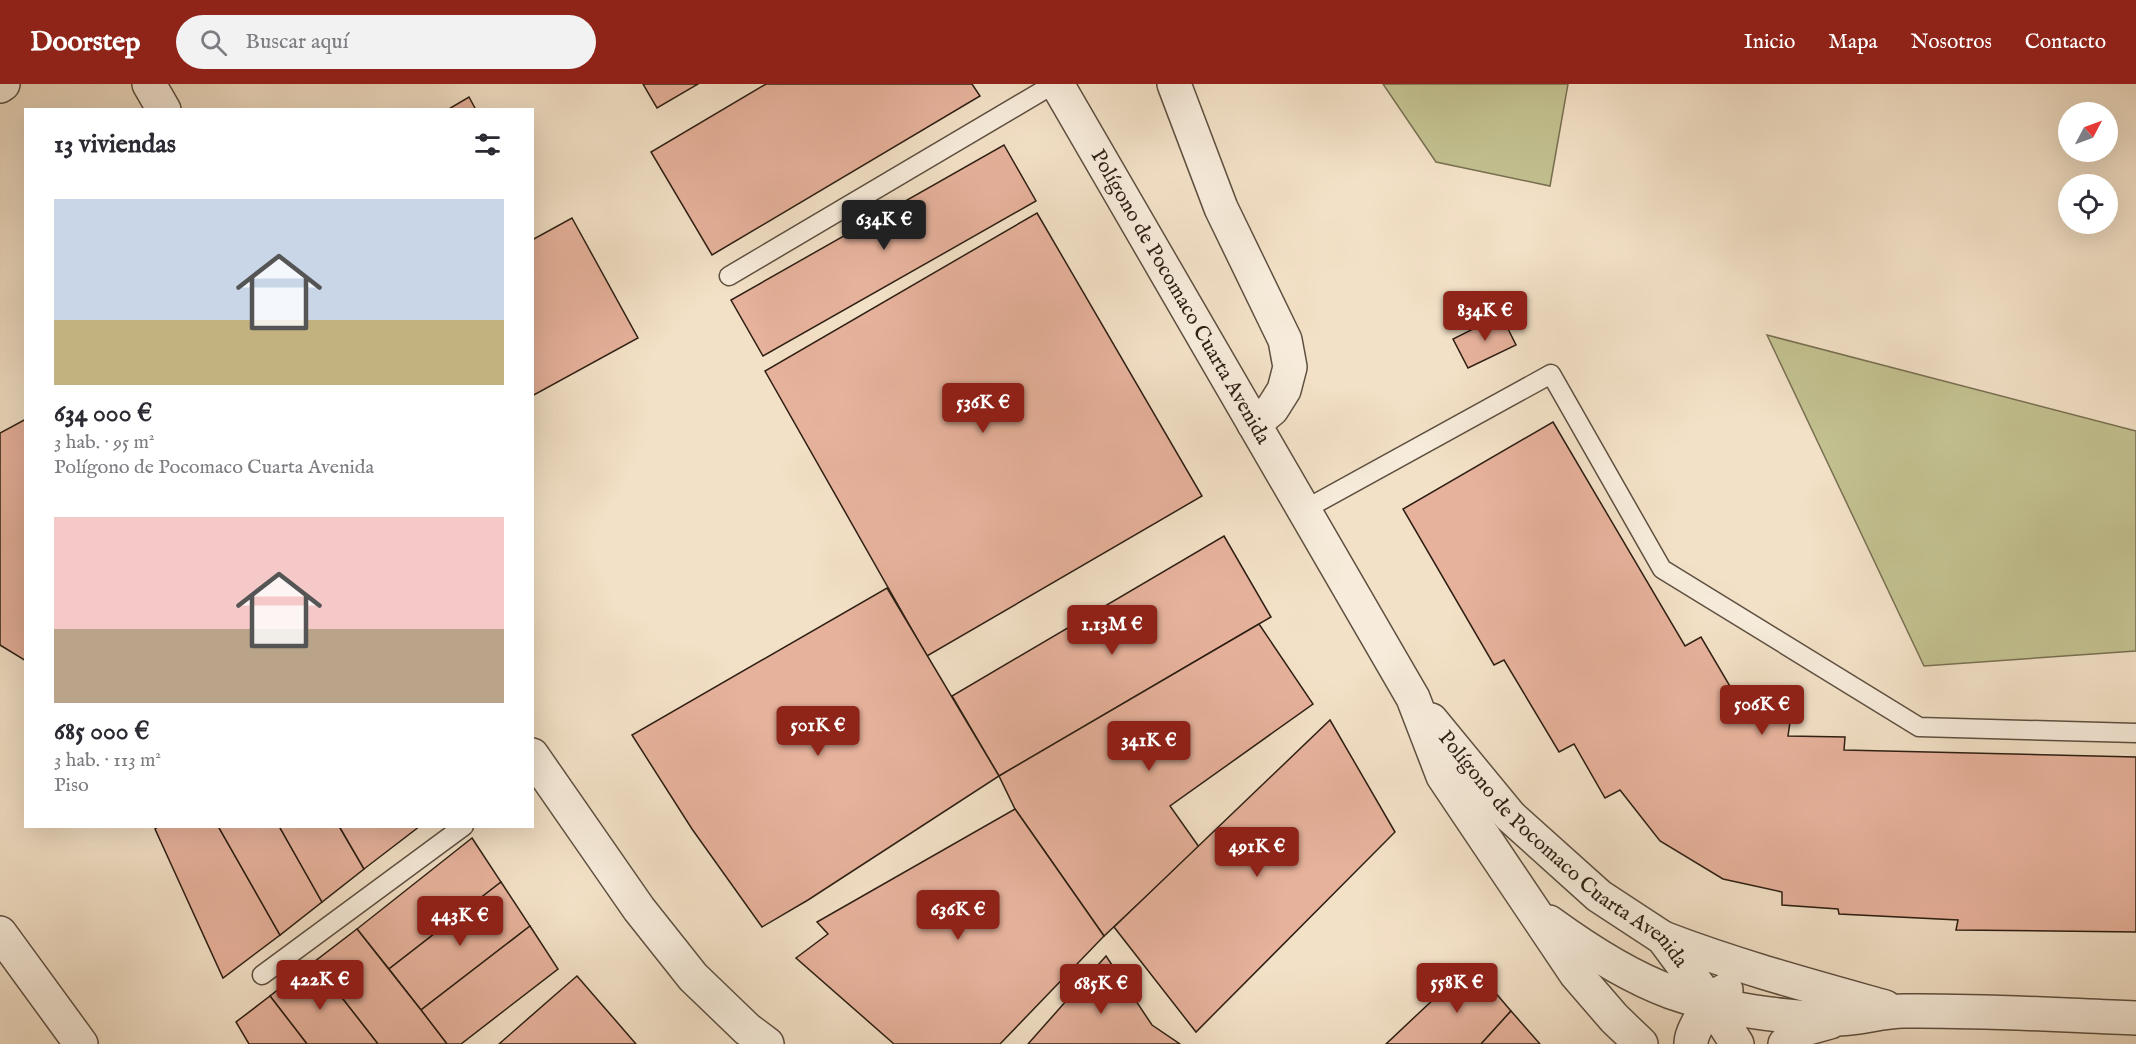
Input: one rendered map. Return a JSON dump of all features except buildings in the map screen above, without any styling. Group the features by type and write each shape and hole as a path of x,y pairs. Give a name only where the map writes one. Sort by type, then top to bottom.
{"street":[{"path":"149,84 163,108"},
{"name":"Polígono de Pocomaco Cuarta Avenida","path":"1056,84 1413,698 1443,776 1576,974 1614,1018 1641,1044"},
{"path":"1174,84 1221,208 1285,340 1290,367 1284,390 1272,409 1254,424"},
{"name":"Polígono de Pocomaco Cuarta Avenida","path":"1413,698 1510,816 1599,896 1663,938 1711,1003 1737,1044"},
{"path":"535,767 639,909 693,977 766,1044"},
{"path":"1533,910 1580,944 1631,974 1671,992 1711,1003 1775,1014 1838,1019"},
{"path":"0,933 81,1044"},
{"path":"1663,938 1767,975 1902,1011"},
{"path":"1691,1044 1690,1036 1711,1003 1721,992 1767,975"},
{"path":"1785,1044 1801,1030 1838,1019 1902,1011 2136,1018"}],"lane":[{"path":"729,276 1056,84"},
{"path":"1304,510 1551,374 1662,569 1919,728 2136,733"},
{"path":"262,975 461,828"}],"shaded area":[{"path":"1383,84 1568,84 1550,186 1436,162"},
{"path":"1767,335 2136,431 2136,651 1924,666"}]}
